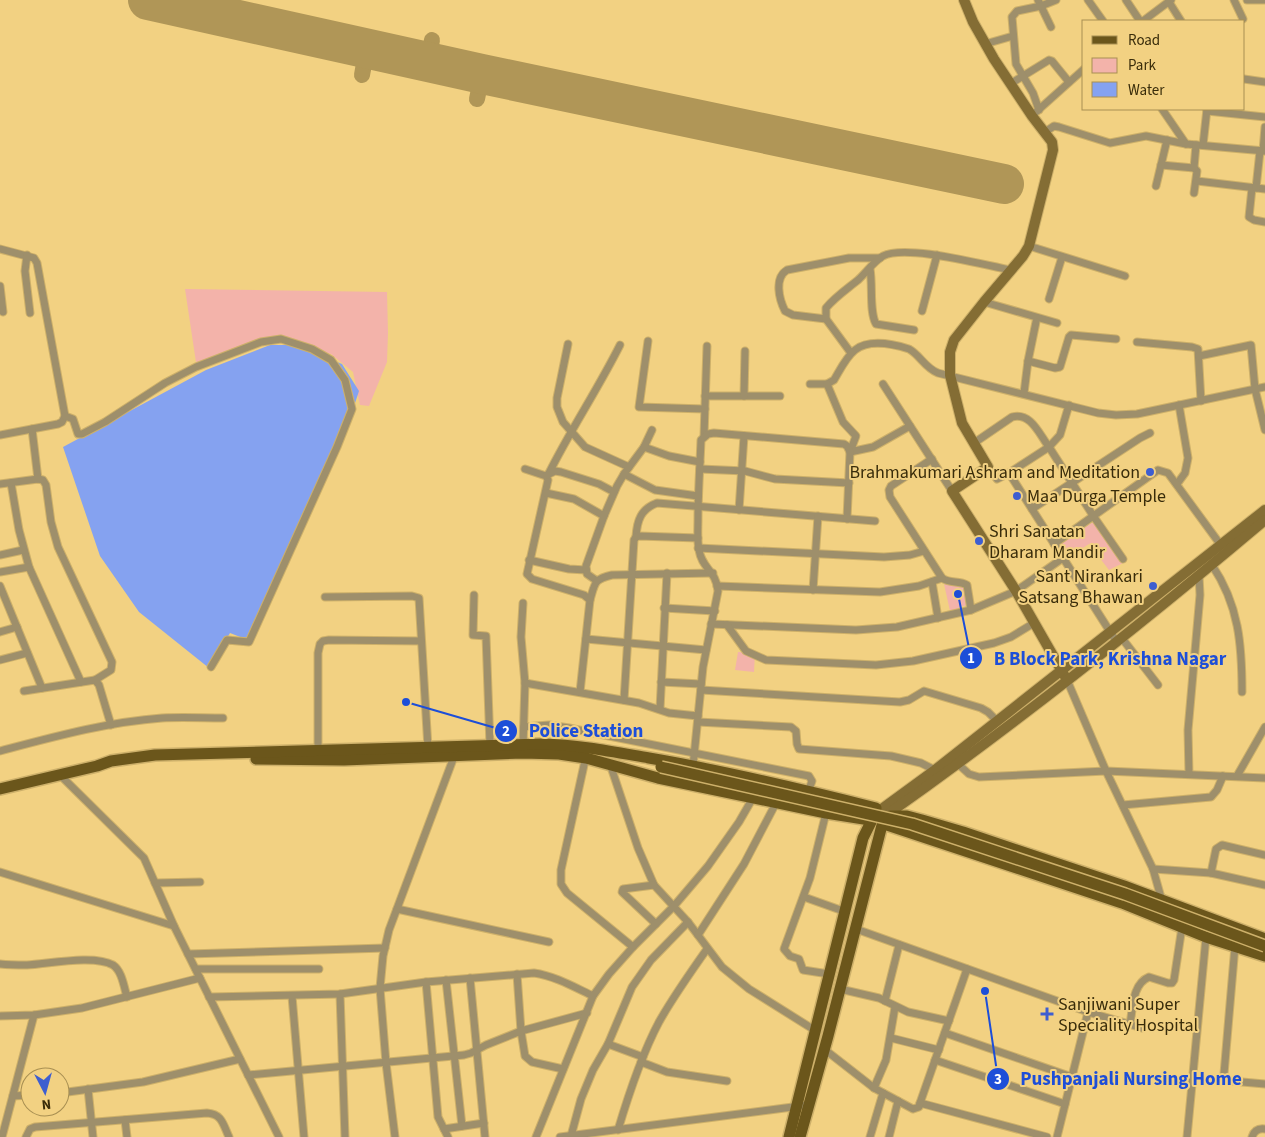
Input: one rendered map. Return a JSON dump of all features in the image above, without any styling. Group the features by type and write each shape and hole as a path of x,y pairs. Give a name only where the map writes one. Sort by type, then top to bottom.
{"main road":[{"path":"964,0 985,44 1010,84 1035,113 1052,142 1053,150 1029,246 1024,256 954,340 949,359 950,375 962,423 988,466 952,491 1016,591 1067,680"},
{"path":"800,1137 803,1105 816,1031 863,838 880,817 940,772 997,721 1265,510"},
{"path":"940,772 958,764 1067,680 1199,576 1265,520"},
{"path":"0,789 111,761 155,755 318,751 397,753 523,748 563,744 587,753 611,766 776,803 826,813 880,817 907,816 922,820 1124,886 1265,939"},
{"path":"97,766 189,759 344,760 428,748 456,751 490,745 523,748"},
{"path":"587,753 607,751 693,766 808,792 1122,904 1206,937 1265,956"},
{"path":"636,756 659,767 912,824 1125,894 1265,946"},
{"path":"635,772 659,767"},
{"path":"789,1137 824,1049 856,929 880,817"},
{"path":"1066,885 1070,869"}],"street":[{"path":"1035,113 1033,93 1016,64 1012,17 1014,12 1040,3 1056,0"},
{"path":"1088,0 1102,20"},
{"path":"1126,0 1141,20"},
{"path":"1234,0 1243,19"},
{"path":"1247,0 1265,0"},
{"path":"1143,20 1170,1 1180,20"},
{"path":"1040,3 1051,27"},
{"path":"985,44 1013,36"},
{"path":"1010,84 1049,60 1052,61 1069,82"},
{"path":"1035,113 1082,71"},
{"path":"1245,79 1265,82"},
{"path":"1163,110 1186,144"},
{"path":"1194,193 1197,171 1194,168 1207,110 1265,117"},
{"path":"1045,132 1049,128 1060,127 1110,143 1146,136 1186,144 1263,151"},
{"path":"1265,127 1263,151 1254,188 1250,217 1254,220 1265,222"},
{"path":"1156,186 1167,140"},
{"path":"1161,165 1194,168"},
{"path":"1196,180 1265,189"},
{"path":"1029,246 1125,276"},
{"path":"0,248 27,255 34,258 38,263 65,416 62,422 58,424 0,435"},
{"path":"826,319 793,316 785,311 778,283 782,273 787,270 849,258 880,258 892,253 937,255 1011,270"},
{"path":"27,255 26,271 30,313"},
{"path":"922,311 937,255"},
{"path":"1049,299 1062,257"},
{"path":"852,353 826,319 826,308 880,258"},
{"path":"870,269 873,284 873,317 876,324 914,330"},
{"path":"0,287 3,312"},
{"path":"984,302 1056,323"},
{"path":"1024,394 1036,322"},
{"path":"1028,361 1055,368 1060,367 1071,335 1116,339"},
{"path":"65,416 73,419 78,434 82,434 105,422 165,383 196,367 261,342 281,339 312,349 331,360 345,380 352,409 337,447 253,633 248,642 227,640 211,667"},
{"path":"648,341 639,407 705,409"},
{"path":"1137,342 1195,347 1198,349 1201,401"},
{"path":"568,344 557,398 557,407 563,422 592,451 629,467"},
{"path":"810,384 827,384 834,380 852,353 868,344 903,348 914,352 933,371 1098,413 1116,415 1137,414 1265,387"},
{"path":"590,600 584,595 528,577 527,570 546,494 548,474 601,383 620,345"},
{"path":"1199,356 1251,345 1255,389 1265,430"},
{"path":"693,766 706,650 715,611 718,586 713,574 703,563 698,548 698,496 701,440 704,436 707,346"},
{"path":"744,396 745,352"},
{"path":"827,384 843,422 856,436 850,452 846,519"},
{"path":"883,384 952,491"},
{"path":"705,396 780,396"},
{"path":"988,466 997,480 1049,447 1060,435 1069,405"},
{"path":"1177,484 1185,473 1188,458 1179,405"},
{"path":"974,443 1012,417 1018,416 1029,419 1123,559"},
{"path":"850,452 873,447 910,426"},
{"path":"32,429 38,479"},
{"path":"597,581 587,574 586,566 604,516 624,474 644,447 652,430"},
{"path":"704,436 714,433 844,444 850,448 850,452"},
{"path":"1032,509 1150,433"},
{"path":"739,510 744,436"},
{"path":"644,447 700,466 742,471 775,479 849,483"},
{"path":"932,460 891,486 889,490 890,497 942,578 946,581 963,582 967,585 971,610"},
{"path":"525,469 548,474 561,472 581,477 614,492"},
{"path":"1054,544 1158,470 1168,472 1220,544"},
{"path":"1009,472 1109,631 1119,639 1158,685"},
{"path":"624,474 655,490 698,496"},
{"path":"0,484 43,480 46,485 58,547 112,662 112,670 95,680 24,691"},
{"path":"11,483 23,550 81,682"},
{"path":"546,494 574,499 604,516"},
{"path":"624,700 634,540 639,519 643,511 649,506 666,502 875,521"},
{"path":"813,590 818,516"},
{"path":"636,537 698,538"},
{"path":"698,548 884,557 910,555 924,551"},
{"path":"0,555 23,550"},
{"path":"711,624 856,630 897,627 971,610 1016,591 1063,558"},
{"path":"529,560 569,569 586,570"},
{"path":"1212,565 1225,586 1237,628 1242,656 1242,692"},
{"path":"0,572 29,567"},
{"path":"660,709 667,573"},
{"path":"580,692 590,600 597,581 612,575 713,574"},
{"path":"1189,774 1188,730 1200,595 1199,576"},
{"path":"718,586 880,592 932,582 942,578"},
{"path":"932,582 938,618"},
{"path":"0,586 42,688"},
{"path":"474,595 473,635 486,636 490,745"},
{"path":"325,597 416,596 420,602 428,748"},
{"path":"523,603 521,637 525,683 523,748"},
{"path":"664,608 715,611"},
{"path":"727,625 746,651 766,660 857,665 894,664 994,643 1011,637 1034,623"},
{"path":"0,632 17,628"},
{"path":"586,639 706,650"},
{"path":"318,751 318,653 320,644 323,641 329,640 421,641"},
{"path":"0,660 27,653"},
{"path":"95,680 99,685 111,725"},
{"path":"1067,680 1106,771 1153,869 1167,921"},
{"path":"661,682 701,687 900,702 909,700 924,691 981,708 997,721"},
{"path":"525,683 624,700 698,719 791,728 796,731 797,748 799,749 891,756 921,763 940,772"},
{"path":"0,751 46,738 111,725 161,718 223,718"},
{"path":"524,727 549,725 569,728 810,776 812,781 808,792"},
{"path":"1237,776 1265,727"},
{"path":"395,1137 386,1063 380,988 385,948 389,930 456,751"},
{"path":"607,751 638,848 654,886 688,922 722,967 749,989 816,1031"},
{"path":"587,753 561,870 561,884 563,889 633,947"},
{"path":"958,764 969,774 979,777 1106,771 1265,778"},
{"path":"60,775 144,858 174,926 279,1137"},
{"path":"1122,805 1211,797 1224,776"},
{"path":"536,1137 594,996 609,974 674,906 726,842 763,781"},
{"path":"698,935 744,864 776,803"},
{"path":"826,813 810,878 784,944 784,950 790,956 799,960 803,970 829,974"},
{"path":"1211,874 1216,849 1222,845 1265,855"},
{"path":"1153,869 1211,874 1265,885"},
{"path":"0,872 174,926"},
{"path":"155,883 200,882"},
{"path":"654,886 623,889 622,892 656,924"},
{"path":"804,897 846,912"},
{"path":"397,909 549,942"},
{"path":"571,1136 581,1099 608,1044 632,987 651,960 688,922"},
{"path":"1130,1024 1137,988 1141,982 1150,978 1168,983 1172,983 1174,980 1182,927"},
{"path":"856,929 1088,1012 1142,1028"},
{"path":"1183,1137 1188,1137 1206,937"},
{"path":"885,1000 899,945"},
{"path":"1235,946 1224,1074 1227,1080 1231,1081 1265,1084"},
{"path":"188,954 385,948"},
{"path":"618,1130 642,1059 659,1023 707,949"},
{"path":"0,964 28,965 77,960 113,965 120,975 127,997"},
{"path":"196,970 319,969"},
{"path":"824,1049 874,1088 913,1109 919,1107 967,969"},
{"path":"209,997 340,994 426,982 517,974 544,975 594,996"},
{"path":"517,974 523,1052 528,1060 563,1069"},
{"path":"0,1016 34,1015 82,1008 200,978"},
{"path":"470,978 485,1137"},
{"path":"446,980 462,1126"},
{"path":"426,982 438,1117 448,1137"},
{"path":"840,989 885,1000 908,1012 949,1021"},
{"path":"340,994 345,1137"},
{"path":"292,996 304,1137"},
{"path":"874,1088 886,1060 895,1006"},
{"path":"1057,1137 1088,1012"},
{"path":"248,1075 455,1056 471,1053 521,1031 587,1013"},
{"path":"2,1137 34,1015"},
{"path":"945,1033 1072,1077"},
{"path":"891,1038 938,1050"},
{"path":"608,1044 667,1072 727,1081"},
{"path":"70,1092 143,1082 240,1059"},
{"path":"935,1060 1065,1104"},
{"path":"88,1089 92,1137"},
{"path":"870,1137 883,1093"},
{"path":"13,1096 20,1096"},
{"path":"889,1137 898,1101"},
{"path":"920,1103 1047,1137"},
{"path":"560,1137 803,1105"},
{"path":"26,1137 30,1129 35,1127 215,1114 220,1118 229,1137"},
{"path":"125,1120 127,1137"},
{"path":"444,1129 484,1123"},
{"path":"1252,1137 1258,1129 1265,1129"}],"green space":[{"path":"185,289 387,292 387,362 369,406 360,405 353,372 331,354 274,341 197,369"},
{"path":"1093,522 1123,563 1109,570 1089,544 1069,557 1060,545"},
{"path":"967,583 972,603 950,611 944,584"},
{"path":"738,652 755,653 754,672 735,670"}],"water":[{"path":"270,345 296,345 342,364 359,391 342,443 248,640 230,633 209,668 139,612 100,556 63,447 206,370"}],"taxiway":[{"path":"428,61 432,40"},
{"path":"362,75 367,47"},
{"path":"477,99 482,74"}],"runway":[{"path":"148,0 482,74 1004,184"}],"place":[{"name":"Brahmakumari Ashram and Meditation","path":"1150,472"},
{"name":"Maa Durga Temple","path":"1017,496"},
{"name":"Shri Sanatan Dharam Mandir","path":"979,541"},
{"name":"Sant Nirankari Satsang Bhawan","path":"1153,586"},
{"name":"B Block Park, Krishna Nagar","path":"958,594"},
{"name":"Police Station","path":"406,702"},
{"name":"Pushpanjali Nursing Home","path":"985,991"},
{"name":"Sanjiwani Super Speciality Hospital","path":"1047,1014"}]}
